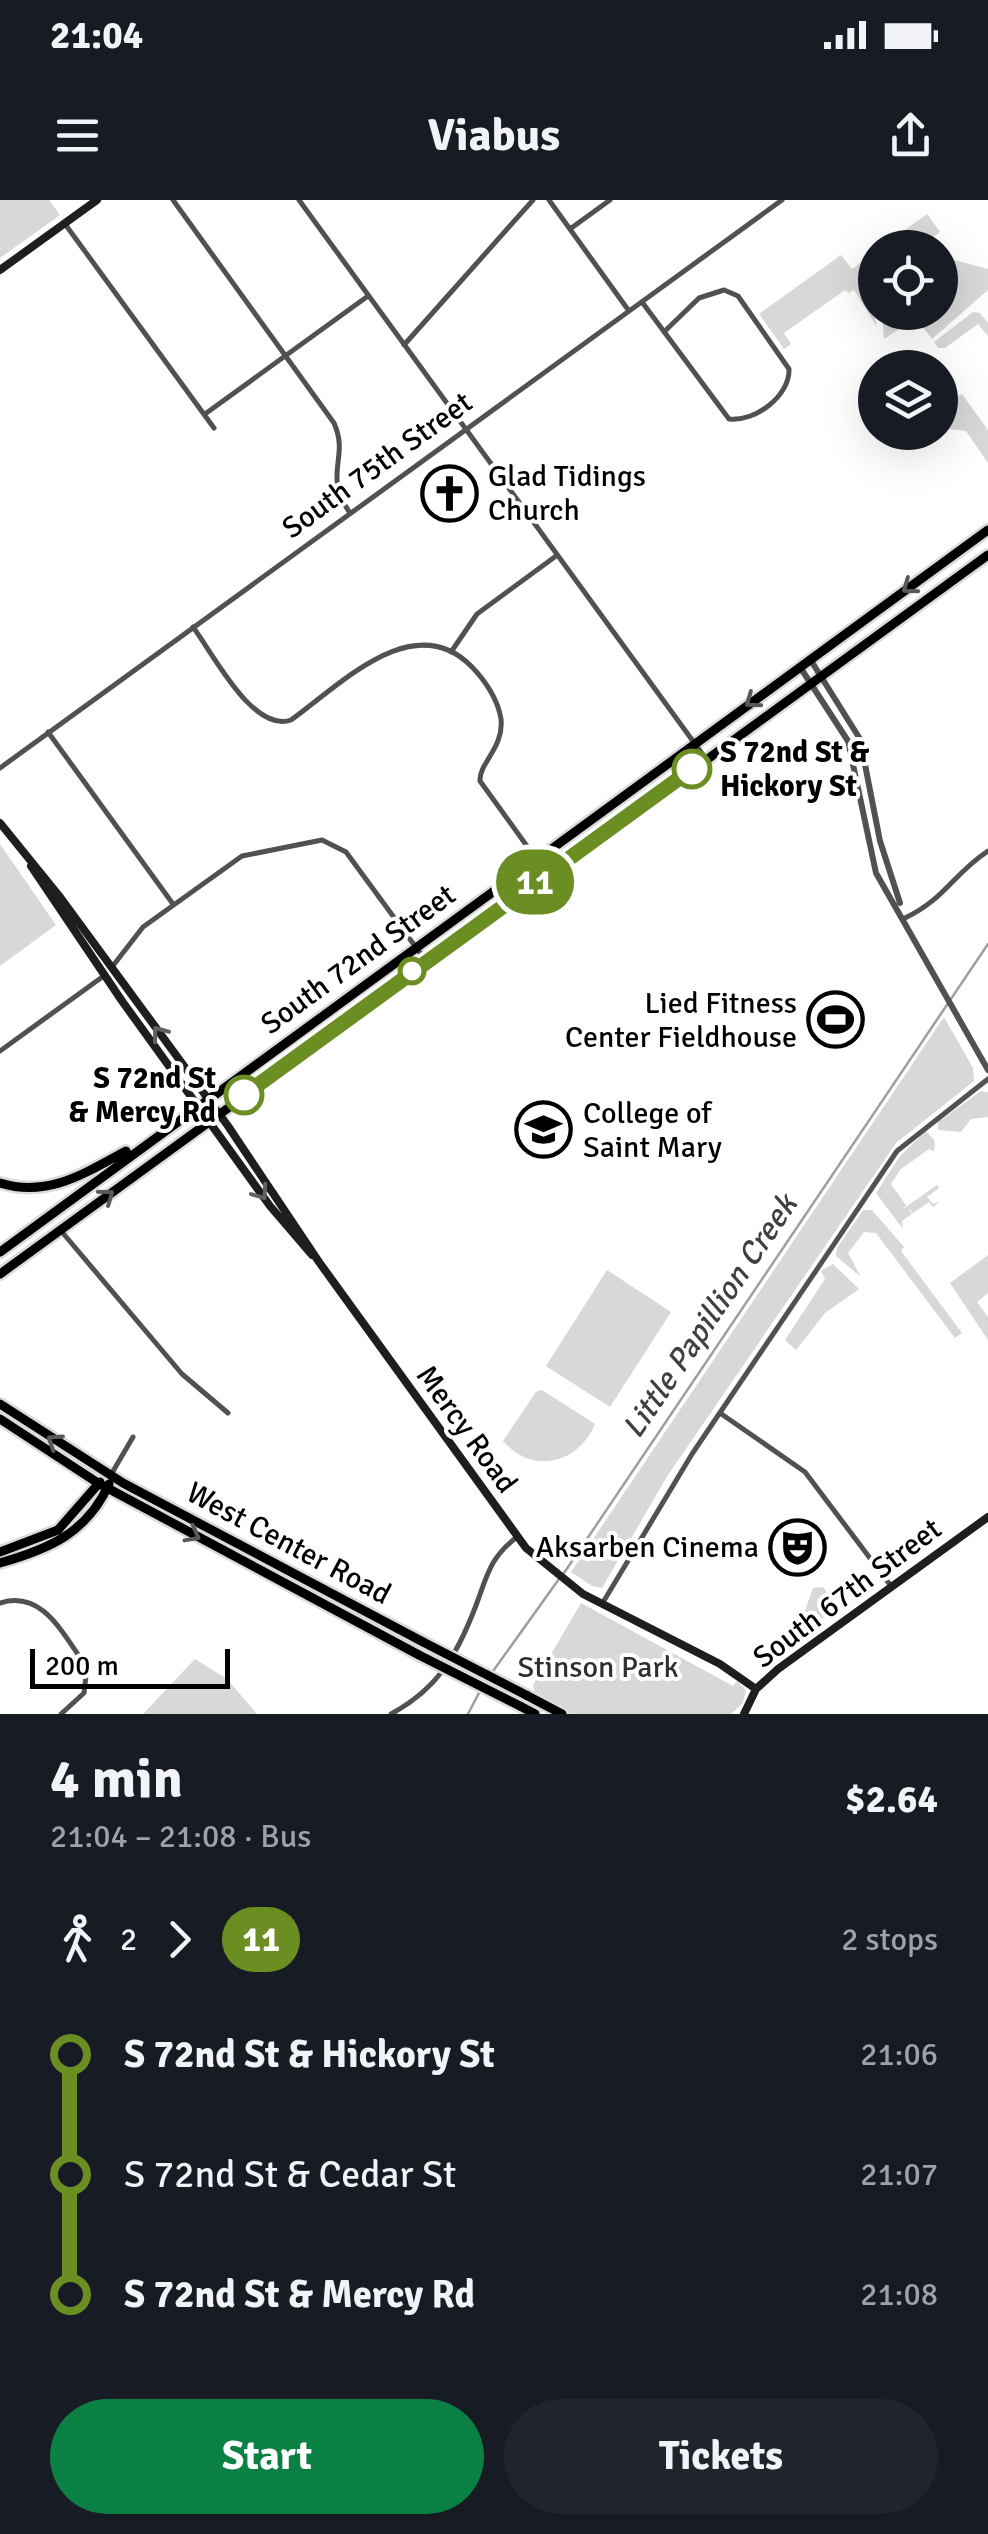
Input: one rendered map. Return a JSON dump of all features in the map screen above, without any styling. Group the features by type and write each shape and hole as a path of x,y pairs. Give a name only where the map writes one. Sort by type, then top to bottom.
{"main road":[{"path":"0,270 97,200"},
{"name":"South 72nd Street","path":"0,1252 988,530"},
{"name":"South 72nd Street","path":"0,1275 426,961 988,556"},
{"name":"Mercy Road","path":"0,823 280,1219 318,1262"},
{"name":"Mercy Road","path":"108,971 219,1114 283,1203 318,1262 538,1560 583,1594 720,1664 756,1689"},
{"path":"0,1183 28,1188 64,1183 155,1136"},
{"name":"West Center Road","path":"0,1404 110,1476 562,1714"},
{"name":"West Center Road","path":"0,1420 103,1486 535,1714"},
{"path":"0,1552 53,1532 110,1476"},
{"path":"0,1564 65,1539 90,1516 103,1486"},
{"name":"South 67th Street","path":"744,1714 756,1689 988,1517"}],"street":[{"path":"173,200 336,427 340,440 334,488 350,513"},
{"path":"299,200 706,759"},
{"path":"404,345 533,200"},
{"path":"549,200 629,311"},
{"path":"570,229 610,200"},
{"name":"South 75th Street","path":"0,768 782,200"},
{"path":"65,224 214,428"},
{"path":"642,302 664,332 728,419 757,412 785,391 789,369 738,296 711,291 664,332"},
{"path":"204,414 368,296"},
{"path":"451,652 477,614 556,556"},
{"path":"193,627 255,712 272,722 291,720 396,648 424,644 451,652 474,670 500,716 497,749 478,778 537,860"},
{"path":"810,660 857,730 883,852 906,918"},
{"path":"800,667 848,741 870,857 988,1070"},
{"path":"48,732 174,905"},
{"path":"0,1051 108,971 135,934 245,854 314,840 332,842 346,852 426,961"},
{"path":"906,918 933,905 970,862 988,851"},
{"path":"601,1604 720,1413 897,1151 988,1079"},
{"path":"60,1230 182,1374 228,1413"},
{"path":"720,1413 805,1472 891,1587"},
{"path":"110,1476 134,1438"},
{"path":"391,1714 423,1696 436,1682 472,1615 488,1566 518,1537"},
{"path":"0,1603 30,1600 44,1610 86,1667 84,1694 61,1714"}],"green space":[{"path":"0,200 49,200 60,215 0,258"},
{"path":"927,214 939,230 905,230"},
{"path":"841,255 852,269 858,265 858,296 854,290 845,290 784,333 791,344 784,349 759,314"},
{"path":"958,261 988,269 988,290 958,316"},
{"path":"973,312 980,313 988,323 988,336 978,324 945,348 938,348 934,342 950,330 958,330 958,324"},
{"path":"883,330 898,330 884,339"},
{"path":"925,330 942,330 932,339"},
{"path":"962,394 988,430 988,463 966,431 958,430 958,396"},
{"path":"0,844 56,925 0,966"},
{"path":"944,1017 973,1068 974,1081 896,1143 668,1475 602,1588 592,1586 571,1572"},
{"path":"981,1091 988,1092 988,1117 971,1119 961,1132 938,1130 938,1122"},
{"path":"926,1131 935,1141 934,1151 929,1149 900,1170 891,1184 906,1205 903,1209 937,1185 939,1188 927,1197 933,1204 940,1201 933,1207 929,1202 913,1213 908,1207 912,1214 902,1221 903,1229 876,1193 900,1156"},
{"path":"863,1210 872,1210 904,1247 901,1251 962,1333 955,1338 876,1233 864,1232 848,1253 861,1277 836,1256 837,1248"},
{"path":"988,1255 988,1293 977,1302 988,1317 988,1340 950,1283"},
{"path":"833,1264 859,1289 825,1313 796,1350 785,1340 825,1279 821,1271"},
{"path":"607,1270 671,1312 610,1407 546,1366"},
{"path":"542,1390 595,1424 578,1448 554,1460 528,1458 503,1441 536,1392"},
{"path":"823,1587 838,1608 805,1630 793,1625 801,1612 815,1616 805,1611 813,1588"},
{"name":"Stinson Park","path":"581,1603 733,1686 737,1681 746,1690 743,1703 731,1714 571,1714 535,1694 533,1685"},
{"path":"195,1659 227,1679 257,1714 143,1714"}],"waterway":[{"name":"Little Papillion Creek","path":"564,1573 988,944"},
{"name":"Little Papillion Creek","path":"491,1674 559,1579"},
{"name":"Little Papillion Creek","path":"468,1714 481,1689"}],"bus line":[{"name":"11","path":"244,1095 692,769"}],"place":[{"name":"Glad Tidings Church","path":"449,493"},
{"name":"S 72nd St & Hickory St","path":"692,769"},
{"name":"Lied Fitness Center Fieldhouse","path":"836,1020"},
{"name":"S 72nd St & Mercy Rd","path":"244,1095"},
{"name":"College of Saint Mary","path":"544,1130"},
{"name":"Aksarben Cinema","path":"798,1547"}]}
